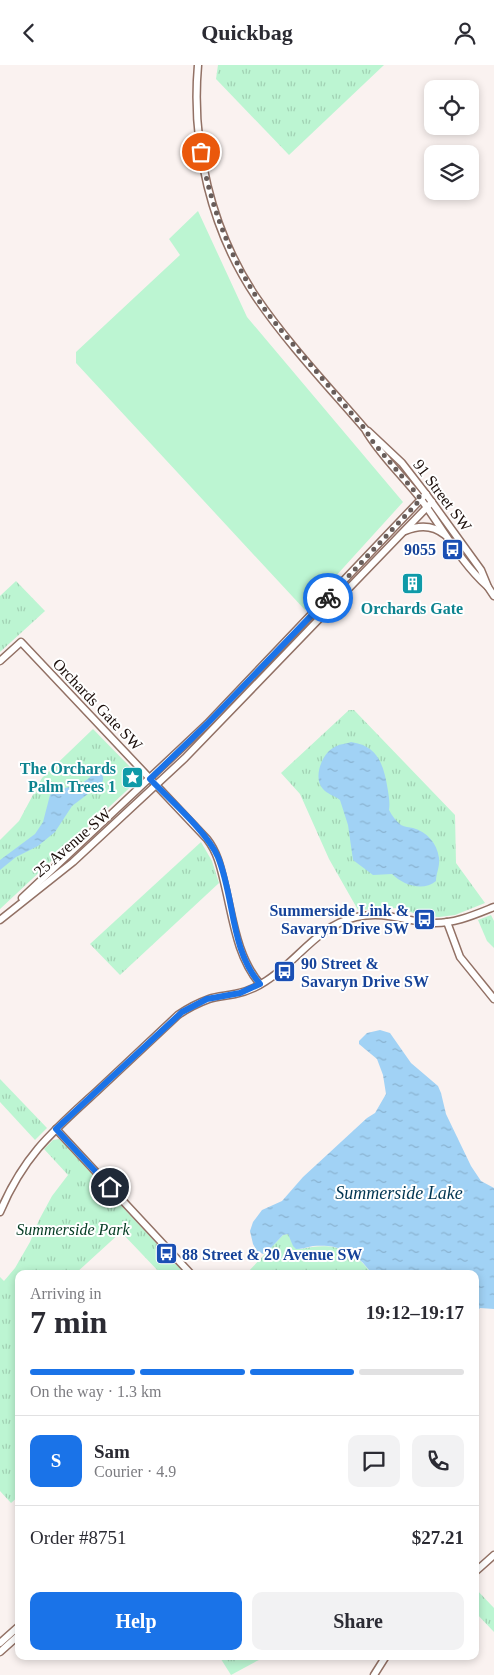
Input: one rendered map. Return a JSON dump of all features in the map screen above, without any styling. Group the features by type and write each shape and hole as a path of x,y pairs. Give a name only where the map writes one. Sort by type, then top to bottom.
{"main road":[{"name":"91 Street SW","path":"198,65 197,111 204,169 216,215 246,280 265,309 365,429 373,442 421,499 475,575 488,587"},
{"name":"91 Street SW","path":"365,429 376,437 402,463 426,494 481,570 494,596"},
{"name":"25 Avenue SW","path":"0,919 207,724 426,494"},
{"name":"25 Avenue SW","path":"0,919 73,862 199,744 432,502"},
{"path":"404,531 425,526 434,528 443,533 452,543"},
{"name":"Orchards Gate SW","path":"0,661 21,642 204,835 214,851 221,868 242,952 260,984"},
{"path":"0,1211 20,1170 39,1146 182,1012 207,999 240,993 260,984 277,973 321,933 338,923 364,916 387,915 425,922 447,922 463,919 494,907"},
{"path":"447,922 462,960 494,999"},
{"path":"56,1129 187,1270"},
{"path":"479,1569 494,1555"},
{"path":"0,1643 15,1630"},
{"path":"0,1653 15,1639"},
{"path":"374,1675 383,1660"}],"green space":[{"path":"218,65 384,65 289,155 216,79"},
{"path":"198,211 247,317 403,502 305,610 76,363 76,352 180,255 169,239"},
{"path":"16,581 45,611 0,652 0,596"},
{"path":"349,710 354,710 455,815 456,863 485,903 455,915 439,917 423,916 398,908 358,910 329,859 300,794 281,773"},
{"path":"93,729 137,774 139,779 0,909 0,840 19,821 42,778"},
{"path":"201,842 212,861 219,883 120,975 90,944"},
{"path":"491,915 494,921 494,948 487,941 478,920"},
{"path":"0,1079 47,1128 35,1140 0,1102"},
{"name":"Summerside Park","path":"59,1139 181,1270 157,1270 121,1232 79,1270 15,1270 15,1500 11,1503 0,1491 0,1277 4,1281 15,1268 52,1196 68,1175 44,1149 53,1140"},
{"path":"288,1234 300,1249 322,1246 349,1252 368,1270 250,1270 283,1235"},
{"path":"479,1592 494,1608 494,1632 479,1616"},
{"path":"222,1660 259,1660 231,1675"}],"water":[{"path":"351,742 368,748 374,753 382,766 389,810 394,818 401,825 423,832 434,843 439,861 436,881 431,884 419,887 407,884 392,874 373,875 353,860 348,825 340,800 325,791 320,785 319,779 322,761 329,751 337,746"},
{"path":"95,772 100,772 102,775 101,784 72,806 55,832 38,846 16,857 0,870 0,860 35,834 43,822 50,795 56,791 83,782"},
{"name":"Summerside Lake","path":"380,1030 390,1033 411,1063 438,1086 446,1114 471,1166 481,1181 494,1188 494,1309 479,1309 479,1270 369,1270 354,1255 339,1248 313,1246 296,1249 288,1234 283,1235 263,1254 257,1251 253,1244 250,1231 253,1222 262,1210 282,1201 303,1177 367,1118 375,1113 386,1094 383,1075 377,1059 359,1044 359,1041 367,1033"}],"way so far":[{"path":"201,152 211,197 222,232 255,295 275,323 365,429 373,442 421,499 328,598"}],"place":[{"name":"9055","path":"452,549"},
{"name":"Orchards Gate","path":"412,584"},
{"name":"The Orchards Palm Trees 1","path":"132,777"},
{"name":"Summerside Link & Savaryn Drive SW","path":"425,919"},
{"name":"90 Street & Savaryn Drive SW","path":"285,972"},
{"name":"88 Street & 20 Avenue SW","path":"166,1254"}],"route":[{"path":"110,1187 56,1129 182,1012 207,999 240,993 260,984 245,961 217,856 204,835 150,779 207,724 328,598"}]}
